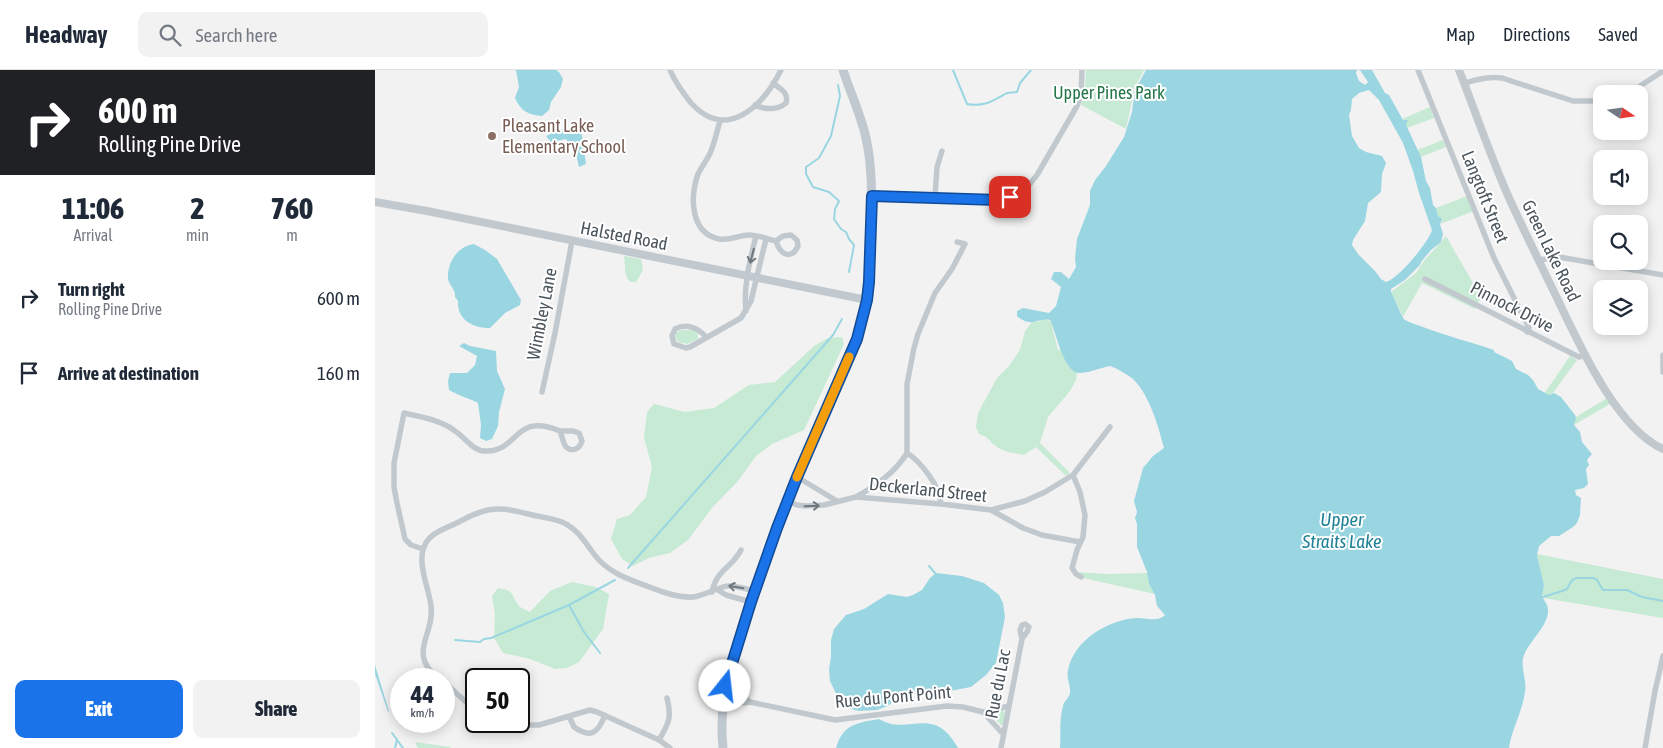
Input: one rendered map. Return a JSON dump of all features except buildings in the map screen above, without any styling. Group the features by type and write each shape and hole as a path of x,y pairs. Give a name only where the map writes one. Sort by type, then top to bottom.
{"main road":[{"path":"723,748 721,726 723,696 728,673 787,501 857,339 867,300 872,196 869,156 866,136 843,70"}],"street":[{"path":"671,70 683,94 711,118 720,121 737,118 747,113 755,106 781,70"},
{"path":"872,196 998,200 1015,195 1025,188 1037,175 1077,106 1081,95 1082,70"},
{"name":"Langtoft Street","path":"1417,70 1494,258 1529,328 1527,332"},
{"name":"Green Lake Road","path":"1459,70 1510,199 1586,355 1615,406 1644,438 1663,449"},
{"path":"1642,85 1663,71"},
{"path":"1464,83 1481,78 1502,78 1573,101 1593,101"},
{"path":"755,106 777,108 786,103 786,93 773,83"},
{"path":"720,121 711,152 699,174 693,213 697,224 717,238 728,240 756,236 776,241"},
{"path":"935,197 937,167 942,151"},
{"name":"Halsted Road","path":"375,202 867,300"},
{"path":"746,312 745,302 748,275 756,236"},
{"path":"706,337 697,328 685,327 675,329 672,336 674,344 686,348 690,347 741,318 751,301 766,239"},
{"name":"Wimbley Lane","path":"541,392 555,333 572,241"},
{"path":"856,497 875,486 887,476 907,453 907,384 914,348 935,293 952,269 965,244 957,242"},
{"path":"1539,260 1559,257 1663,275"},
{"name":"Pinnock Drive","path":"1425,279 1579,357 1586,355"},
{"path":"1663,355 1663,372"},
{"path":"423,549 411,545 405,539 395,487 394,463 404,412 445,424 475,449 486,451 499,449 529,426 539,425 560,431"},
{"path":"991,510 1025,501 1045,492 1073,475 1110,427"},
{"path":"907,453 919,462 931,479 939,493 941,504"},
{"path":"1073,475 1080,492 1085,515 1085,529 1072,568 1081,577"},
{"path":"797,477 837,501"},
{"name":"Deckerland Street","path":"787,501 806,506 823,505 856,497 991,510 1023,528 1042,535 1080,542"},
{"path":"429,668 425,661 423,650 424,639 432,614 423,564 423,549 427,540 435,533 482,511 509,510 564,522 574,528 600,561 613,571 625,578 668,593 683,597 695,597 727,586 755,591"},
{"path":"715,591 717,576 734,562 741,550"},
{"path":"715,591 751,602"},
{"name":"Rue du Lac","path":"1001,748 1022,639"},
{"path":"1645,748 1663,656"},
{"path":"455,692 465,701"},
{"name":"Rue du Pont Point","path":"723,696 743,703 750,702 835,720 947,706 963,706 983,712 1009,706"},
{"path":"659,740 671,716 667,698"},
{"path":"530,725 539,725 590,710 659,740 670,748"},
{"name":"Rue du Lac","path":"983,712 1003,734"},
{"path":"569,716 574,727 585,733 593,733 601,724 605,715"}],"green space":[{"name":"Upper Pines Park","path":"1086,70 1144,70 1135,87 1126,129 1081,105 1085,91"},
{"path":"1430,107 1434,118 1407,128 1402,119"},
{"path":"1443,140 1446,147 1421,157 1417,150"},
{"path":"1467,196 1474,211 1440,224 1442,221 1438,216 1436,208"},
{"path":"1446,236 1481,297 1475,309 1422,283 1403,317 1391,292 1416,273"},
{"path":"624,256 641,259 643,270 636,282 630,282 626,276"},
{"path":"1046,319 1051,322 1058,350 1061,350 1069,365 1077,372 1076,380 1070,391 1048,417 1040,443 1070,473 1066,476 1036,447 1024,455 1006,451 979,434 976,427 978,413 997,378 1009,366 1020,350 1025,331 1032,322"},
{"path":"681,330 694,330 698,334 698,339 687,344 678,342 675,338 676,333"},
{"path":"842,337 844,344 804,430 772,444 756,456 738,481 712,508 688,540 670,553 649,558 633,566 622,559 611,539 617,519 630,515 646,497 652,467 644,438 647,412 654,404 685,412 714,408 749,385 775,382 814,346 828,338"},
{"path":"1570,356 1577,360 1553,393 1549,395 1544,394"},
{"path":"1607,398 1610,404 1574,425 1576,417"},
{"path":"1537,554 1663,579 1663,618 1543,598 1544,585"},
{"path":"1075,572 1107,574 1148,573 1149,584 1155,594 1074,576"},
{"path":"572,582 596,587 609,594 603,629 579,662 567,668 555,669 530,659 503,653 494,638 495,614 492,596 498,588 510,592 519,606 530,612 550,591"},
{"path":"1003,710 1005,713 1003,725 1001,725 990,713"},
{"path":"415,742 450,747 451,748 418,748"}],"water":[{"path":"516,70 556,70 563,79 549,110 542,116 533,115 525,111 517,102 515,98 519,87"},
{"name":"Upper Straits Lake","path":"1146,70 1357,70 1356,73 1359,81 1365,85 1368,82 1360,70 1372,70 1403,120 1408,120 1406,125 1421,157 1433,205 1438,216 1442,219 1440,224 1443,234 1441,242 1431,250 1420,265 1405,280 1391,289 1402,315 1409,322 1494,350 1494,352 1512,361 1516,369 1528,375 1538,389 1549,395 1554,393 1561,397 1575,415 1574,425 1580,432 1582,442 1592,454 1587,460 1589,465 1586,469 1588,484 1584,488 1575,490 1576,495 1581,498 1580,515 1577,523 1559,536 1551,536 1539,546 1537,555 1544,585 1542,596 1548,610 1542,628 1525,652 1523,658 1525,692 1509,748 1060,748 1062,711 1070,693 1068,670 1071,659 1077,650 1094,634 1114,623 1136,618 1159,619 1165,615 1157,606 1155,595 1149,584 1147,572 1137,547 1137,524 1135,518 1137,512 1134,501 1143,468 1153,456 1164,448 1149,403 1134,380 1110,366 1083,373 1073,371 1064,359 1050,320 1027,322 1017,316 1017,311 1023,308 1049,313 1056,306 1061,287 1051,279 1054,272 1061,272 1069,279 1076,267 1077,239 1090,205 1090,191 1095,180 1124,137 1132,112 1135,90","holes":["1369,90 1379,100 1403,143 1432,230 1425,243 1412,259 1398,274 1386,282 1358,254 1352,245 1353,240 1365,221 1368,203 1381,192 1382,174 1386,163 1382,156 1359,148 1352,136 1349,115 1352,99 1359,93"]},
{"path":"575,128 582,135 586,164 579,167 576,154 566,139 551,142 546,136 562,129"},
{"path":"474,244 497,259 521,300 520,305 505,313 490,328 472,324 463,318 448,279 449,267 458,251"},
{"path":"464,343 496,351 497,371 505,389 499,412 498,426 492,439 486,441 480,438 481,425 478,403 449,390 448,381 450,373 467,373 475,365 477,356 459,346"},
{"path":"936,573 962,576 984,583 999,595 1003,603 1005,617 996,663 986,675 971,687 929,695 913,694 877,710 859,711 851,709 839,700 830,681 831,640 834,629 846,615 864,609 888,594 907,597 913,595 922,590"},
{"path":"375,665 389,711 388,712 375,674"},
{"path":"879,719 890,724 920,723 939,727 949,735 958,748 836,748 847,729"}],"waterway":[{"path":"953,70 967,104 978,105 1006,93 1017,92 1020,83 1031,70"},
{"path":"838,85 840,96 831,136 819,158 806,167 806,174 813,187 829,192 839,201 835,209 834,219 841,229 846,232 854,245 849,272"},
{"path":"628,568 833,335 842,319"},
{"path":"929,566 935,573"},
{"path":"1543,597 1567,589 1572,580 1577,578 1593,578 1597,580 1603,590 1627,590 1642,597 1663,601"},
{"path":"455,640 480,642 491,638 569,605 615,580"},
{"path":"569,605 584,632 600,653"},
{"path":"392,733 403,748"},
{"path":"395,748 397,740"}],"slow traffic":[{"path":"797,477 849,357"}],"place":[{"name":"Pleasant Lake Elementary School","path":"492,136"}],"route":[{"path":"725,686 751,602 777,528 857,339 867,300 869,282 872,196 998,200 1010,197"}]}
